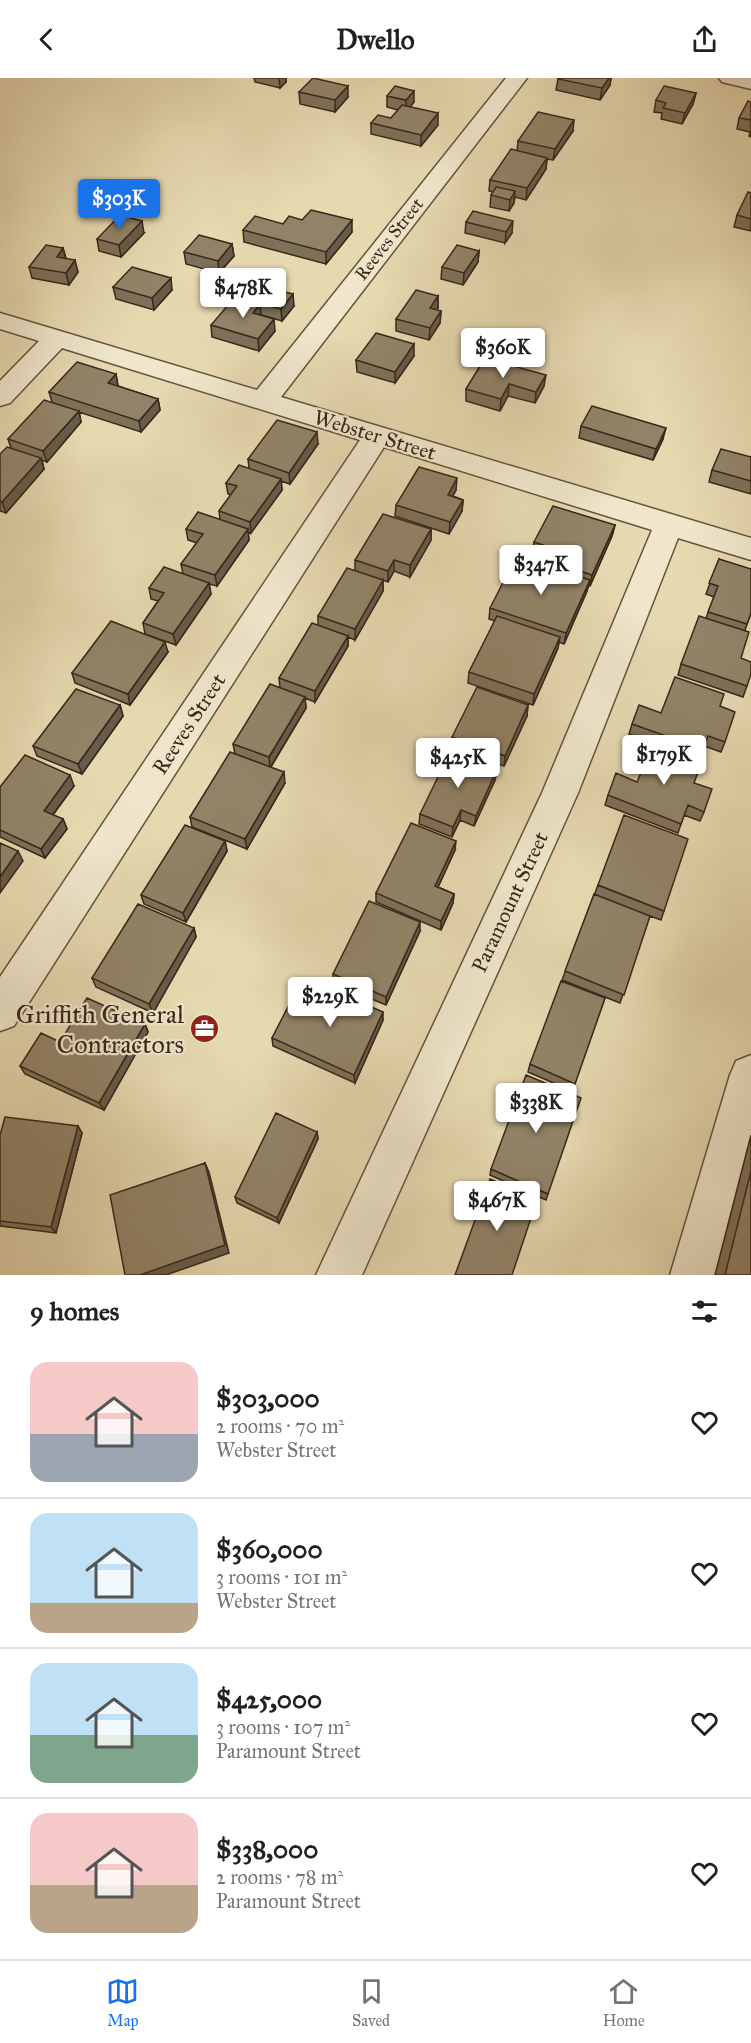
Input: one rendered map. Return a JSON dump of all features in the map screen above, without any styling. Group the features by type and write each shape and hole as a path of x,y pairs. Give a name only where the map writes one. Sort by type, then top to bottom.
{"street":[{"name":"Reeves Street","path":"263,401 517,78"},
{"name":"Webster Street","path":"0,321 751,549"},
{"path":"0,397 56,339"},
{"name":"Reeves Street","path":"0,1012 377,436"},
{"name":"Paramount Street","path":"339,1275 560,793 669,524"},
{"path":"693,1275 750,1084"}],"building":[{"path":"313,78 348,86 335,100 299,92"},
{"path":"558,78 609,78 602,88"},
{"path":"395,86 414,91 406,100 387,96"},
{"path":"664,86 696,93 685,113 663,108 666,103 656,100"},
{"path":"748,101 751,102 751,120 739,118"},
{"path":"402,105 438,113 421,135 371,123 378,115 391,118"},
{"path":"538,112 574,120 555,149 518,141"},
{"path":"511,149 547,158 527,188 490,180"},
{"path":"496,187 515,191 510,200 491,195"},
{"path":"748,192 751,193 751,219 737,215"},
{"path":"311,210 352,220 326,252 243,230 255,216 283,224 289,216 302,220"},
{"path":"473,211 513,221 506,232 466,222"},
{"path":"120,215 142,221 119,245 97,239"},
{"path":"199,235 232,244 218,261 184,252"},
{"path":"46,245 63,248 57,257 75,260 66,273 29,267"},
{"path":"457,245 479,251 464,273 442,267"},
{"path":"132,267 171,278 152,298 113,287"},
{"path":"270,288 293,294 281,309 259,303"},
{"path":"416,290 438,296 430,308 441,311 430,328 396,319"},
{"path":"235,297 260,304 253,313 274,319 258,339 211,325"},
{"path":"376,333 414,344 395,372 356,360"},
{"path":"485,358 546,375 536,392 509,384 501,399 466,389"},
{"path":"77,362 116,374 108,383 158,399 139,421 49,392"},
{"path":"44,400 79,411 43,451 8,439"},
{"path":"592,406 666,428 656,449 581,426"},
{"path":"277,420 317,432 289,473 248,459"},
{"path":"7,447 41,458 2,502 0,501 0,454"},
{"path":"721,449 751,457 751,481 712,470"},
{"path":"239,465 281,479 250,522 219,511 237,486 226,483"},
{"path":"419,467 457,478 448,495 463,500 450,522 396,505"},
{"path":"553,506 615,525 592,575 546,560 552,548 534,542"},
{"path":"198,512 248,529 215,575 181,564 203,534 186,529"},
{"path":"383,514 431,529 410,565 394,560 388,571 355,560"},
{"path":"719,559 751,569 751,613 747,624 708,612 718,586 709,583"},
{"path":"531,561 590,580 566,633 490,608 511,567 526,572"},
{"path":"164,567 209,583 173,634 143,623 164,593 149,588"},
{"path":"347,568 383,580 355,629 318,616"},
{"path":"497,616 560,637 534,694 469,672"},
{"path":"699,616 749,632 741,658 751,662 751,674 747,686 681,664"},
{"path":"111,621 165,642 128,694 72,673"},
{"path":"312,623 348,636 315,691 279,678"},
{"path":"675,677 724,694 720,706 735,712 725,742 708,736 703,749 632,724 639,705 661,713"},
{"path":"270,684 305,697 269,757 233,744"},
{"path":"477,687 528,705 505,756 452,737"},
{"path":"76,689 120,705 78,764 33,746"},
{"path":"652,746 701,764 694,783 712,789 704,812 688,805 681,824 608,795 616,773 637,782"},
{"path":"230,752 284,772 245,839 190,817"},
{"path":"450,752 497,769 476,816 461,810 453,827 420,814"},
{"path":"25,755 70,775 44,811 63,819 41,849 0,830 0,787"},
{"path":"624,815 688,839 664,911 598,885"},
{"path":"411,823 456,841 435,886 454,894 441,921 376,893"},
{"path":"185,825 225,841 183,913 141,895"},
{"path":"0,843 18,851 0,877"},
{"path":"594,894 650,916 624,995 565,971"},
{"path":"369,901 420,922 386,997 333,974"},
{"path":"138,904 194,928 149,1004 92,978"},
{"path":"561,981 605,998 575,1084 530,1064"},
{"path":"317,984 383,1012 354,1075 272,1038 292,999 306,1005"},
{"path":"87,998 145,1024 99,1103 20,1066 41,1033 60,1042"},
{"path":"526,1075 581,1098 548,1194 491,1169"},
{"path":"276,1113 317,1132 277,1218 235,1197"},
{"path":"5,1117 78,1126 51,1227 0,1221 0,1135"},
{"path":"205,1163 225,1245 140,1275 125,1275 110,1195"},
{"path":"751,1171 751,1275 725,1275"},
{"path":"490,1179 537,1200 512,1275 455,1275"}],"place":[{"name":"Griffith General Contractors","path":"205,1029"}]}
